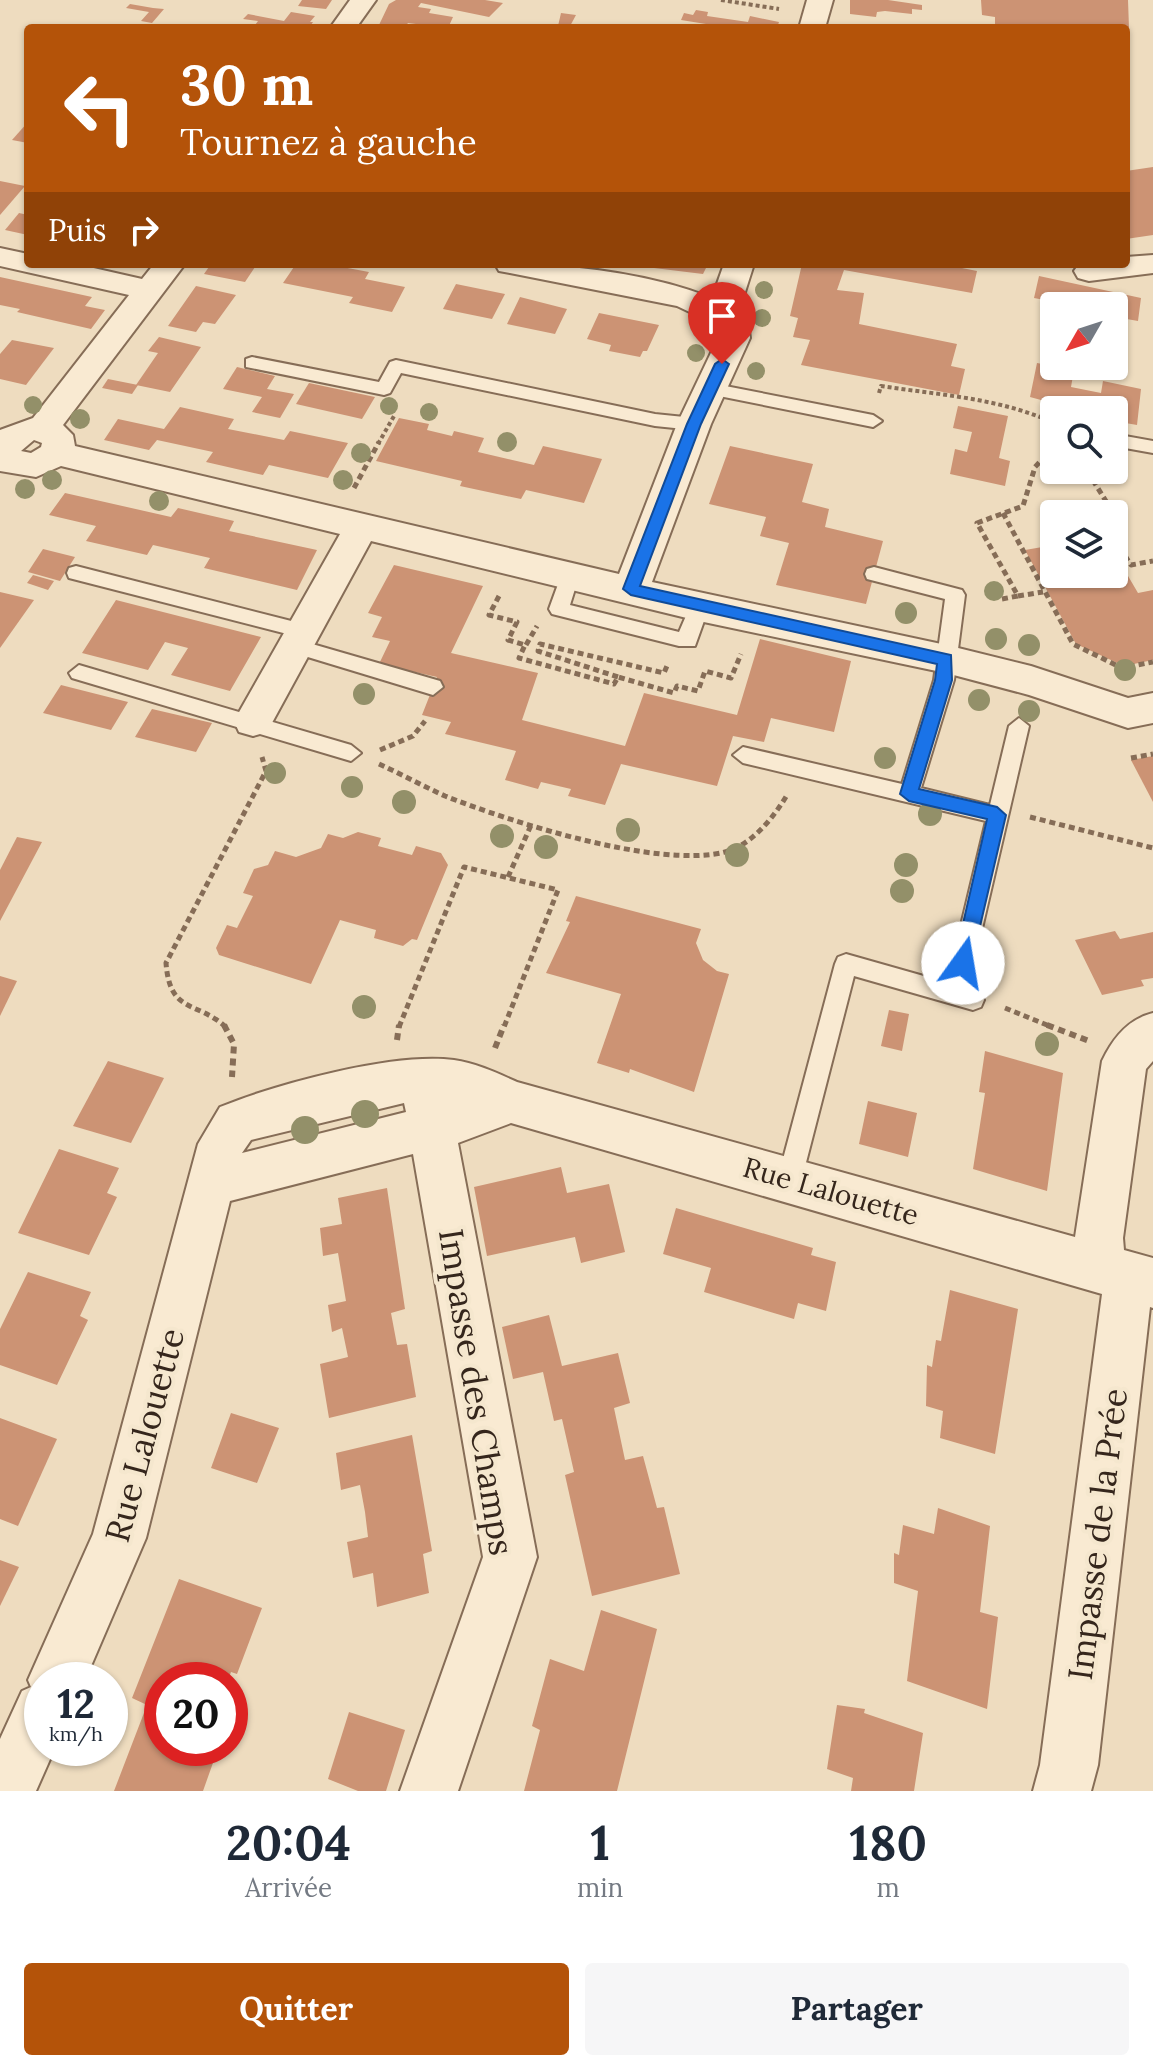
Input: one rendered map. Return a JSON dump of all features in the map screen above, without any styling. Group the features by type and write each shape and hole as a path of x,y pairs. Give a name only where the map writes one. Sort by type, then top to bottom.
{"street":[{"path":"346,24 363,0"},
{"path":"0,257 24,262"},
{"path":"1130,267 1153,264"},
{"path":"53,268 150,290"},
{"path":"49,441 167,268"},
{"path":"530,268 684,298 723,313 732,323 734,338 694,424 631,589"},
{"path":"723,313 738,268"},
{"path":"1089,271 1116,268"},
{"path":"6,460 19,433 348,523 699,607 946,659 1031,681 1128,713 1153,708"},
{"path":"253,721 299,639 348,523"},
{"name":"Impasse de la Prée","path":"1062,1791 1069,1765 1128,1276 1099,1238 1125,1061 1148,1034 1153,1033"},
{"path":"236,1122 428,1104 475,1117 494,1093"},
{"name":"Rue Lalouette","path":"494,1093 1128,1276"},
{"path":"212,1183 428,1104"},
{"name":"Impasse des Champs","path":"428,1104 510,1557 429,1791"},
{"name":"Rue Lalouette","path":"64,1662 119,1538 221,1144 236,1122"},
{"path":"6,1791 24,1751"}],"lane":[{"path":"252,363 384,389 396,366 655,420 694,424"},
{"path":"710,389 873,421"},
{"path":"1128,443 1153,447"},
{"path":"76,573 299,639 433,687"},
{"path":"874,574 955,595 944,680 909,794"},
{"path":"570,576 559,609 679,639 688,641 699,607"},
{"path":"79,673 253,721 351,753"},
{"path":"963,963 1019,726"},
{"path":"743,755 909,794 998,811"},
{"path":"790,1178 846,964 973,1000"}],"path":[{"path":"721,0 816,14"},
{"path":"348,523 393,420 409,369"},
{"path":"873,421 881,386 1040,415"},
{"path":"1018,596 977,523 1023,506 1035,467 1040,462"},
{"path":"1003,513 1073,644 1122,668 1153,662"},
{"path":"1128,560 1131,565 1153,561"},
{"path":"502,590 489,615 517,622 508,640 524,647"},
{"path":"1002,599 1043,592"},
{"path":"531,638 519,658 614,684 618,677"},
{"path":"677,677 674,693 538,651 540,644 664,673 679,639"},
{"path":"677,686 698,691 705,671 731,678 744,645"},
{"path":"351,753 400,744 425,721"},
{"path":"351,753 456,800 615,846 675,853 725,852 768,820 785,799 799,769"},
{"path":"1131,758 1153,754"},
{"path":"236,1122 232,1105 234,1040 227,1025 177,1002 165,985 166,963 266,771"},
{"path":"998,811 1153,848"},
{"path":"508,877 532,823"},
{"path":"398,1028 464,867 558,890 494,1093"},
{"path":"1009,1009 1090,1042"}],"building":[{"path":"302,0 332,0 326,9 298,6"},
{"path":"396,0 485,0 503,3 489,17 421,3 418,7 431,9 429,13 453,17 450,24 379,24 389,4"},
{"path":"850,0 888,0 922,5 922,10 912,9 912,14 877,12 876,17 850,14"},
{"path":"981,0 1128,0 1129,24 995,24 995,17 982,15"},
{"path":"130,4 164,9 152,23 141,21 149,12 126,8"},
{"path":"696,10 708,12 707,16 748,22 750,16 779,22 706,24 681,20 684,13 693,15"},
{"path":"291,12 315,16 312,24 256,24 258,21 243,19 248,14 284,21"},
{"path":"561,13 576,15 571,24 558,24"},
{"path":"24,126 24,142 12,140"},
{"path":"1153,167 1153,235 1130,238 1130,170"},
{"path":"0,181 24,186 24,187 0,215"},
{"path":"19,213 24,214 24,234 5,230"},
{"path":"208,268 254,268 245,282 204,274"},
{"path":"293,268 348,268 369,272 365,279 405,287 392,312 349,303 353,297 283,283"},
{"path":"654,268 706,268 703,274"},
{"path":"801,268 962,268 977,271 972,293 844,270 837,290 864,293 859,324 957,344 951,366 965,369 959,395 801,365 810,340 793,337 798,318 790,316"},
{"path":"1039,276 1113,292 1040,292 1040,299 1034,298"},
{"path":"0,277 92,297 85,306 105,310 91,329 17,312 20,309 0,305"},
{"path":"456,284 505,294 492,319 443,309"},
{"path":"196,286 236,295 215,324 203,322 196,332 168,326"},
{"path":"1128,295 1141,298 1138,321 1128,319"},
{"path":"520,297 567,309 555,334 507,324"},
{"path":"599,313 659,325 647,351 643,351 640,357 609,351 611,345 587,339"},
{"path":"159,337 201,347 170,392 136,385 158,353 148,351"},
{"path":"12,340 54,348 26,385 0,379 0,354"},
{"path":"1037,363 1040,364 1040,380 1072,380 1071,387 1101,393 1103,381 1141,389 1137,425 1128,423 1128,396 1040,396 1040,400 1030,397"},
{"path":"237,367 275,376 267,389 294,394 280,418 252,412 262,397 223,389"},
{"path":"108,379 138,385 132,394 102,388"},
{"path":"309,383 375,397 362,419 296,404"},
{"path":"958,406 1008,416 999,458 1010,461 1005,486 950,474 955,449 967,452 972,432 953,428"},
{"path":"180,407 234,419 228,429 284,440 290,431 348,443 328,478 269,465 263,475 206,462 213,452 157,440 149,450 104,440 118,419 164,429"},
{"path":"399,418 429,424 427,430 452,436 454,431 484,438 478,452 534,465 543,446 602,459 584,503 526,490 521,499 460,486 462,481 376,461"},
{"path":"730,446 813,464 802,502 829,509 825,527 883,541 866,604 776,585 789,543 760,536 766,517 709,504"},
{"path":"65,493 171,517 178,508 234,521 229,531 317,550 297,590 204,568 210,558 153,545 147,555 86,541 96,526 49,515"},
{"path":"1040,547 1040,578 1025,550"},
{"path":"43,549 75,557 60,581 28,572"},
{"path":"394,565 483,586 451,653 538,673 522,720 625,746 644,693 737,715 760,639 851,661 834,732 771,718 764,742 733,736 717,786 621,764 605,805 568,796 571,789 541,782 538,789 505,780 516,751 445,734 451,722 422,715 437,677 379,664 390,641 372,637 382,617 368,613"},
{"path":"33,575 54,581 48,590 27,583"},
{"path":"1128,576 1138,593 1153,590 1153,660 1124,666 1076,644 1046,588 1128,588"},
{"path":"0,592 34,600 0,648"},
{"path":"116,600 261,637 230,691 171,675 188,648 165,642 148,670 82,653"},
{"path":"61,685 128,702 111,730 43,713"},
{"path":"152,709 212,723 196,752 135,737"},
{"path":"1153,756 1153,802 1131,760"},
{"path":"358,832 381,838 378,846 412,855 416,846 441,853 448,865 417,940 412,939 403,946 374,938 376,930 340,920 311,984 219,955 216,948 227,925 237,928 253,896 243,893 254,869 268,865 275,851 296,857 321,848 328,834 343,838"},
{"path":"17,837 42,842 0,921 0,870"},
{"path":"576,896 701,929 696,943 703,960 717,971 729,974 694,1092 630,1069 629,1073 597,1063 621,994 546,973 570,922 566,921"},
{"path":"1115,931 1120,939 1153,932 1153,978 1141,980 1144,986 1102,995 1075,940"},
{"path":"0,976 17,981 0,1016"},
{"path":"889,1010 909,1014 902,1051 881,1046"},
{"path":"985,1051 1063,1073 1047,1191 973,1169 985,1093 979,1092"},
{"path":"108,1061 164,1078 131,1143 73,1126"},
{"path":"868,1101 917,1113 908,1157 859,1144"},
{"path":"59,1149 119,1168 107,1193 117,1197 89,1255 18,1233"},
{"path":"561,1167 567,1193 609,1184 625,1252 581,1263 575,1237 487,1256 474,1187"},
{"path":"387,1188 405,1309 391,1313 397,1345 407,1344 416,1397 329,1418 320,1364 348,1357 342,1328 332,1332 328,1305 346,1301 338,1253 323,1256 320,1228 342,1224 338,1198"},
{"path":"676,1208 813,1248 811,1255 836,1262 826,1311 798,1303 794,1319 704,1292 711,1268 663,1254"},
{"path":"28,1272 91,1292 80,1316 88,1320 57,1385 0,1365 0,1329"},
{"path":"950,1290 1018,1309 995,1454 940,1438 943,1411 926,1406 927,1365 932,1367 936,1340 941,1341"},
{"path":"549,1315 562,1366 618,1353 630,1403 614,1408 625,1460 643,1456 657,1508 664,1507 680,1574 592,1596 565,1475 574,1472 562,1419 554,1421 543,1372 513,1379 502,1327"},
{"path":"231,1413 279,1428 257,1483 211,1468"},
{"path":"0,1418 57,1439 18,1526 0,1519"},
{"path":"412,1435 432,1551 423,1554 429,1593 377,1607 373,1573 353,1578 347,1542 368,1537 365,1512 360,1485 341,1490 336,1453"},
{"path":"938,1508 990,1526 980,1612 998,1617 987,1709 907,1681 918,1591 894,1583 894,1553 899,1555 903,1525 934,1534"},
{"path":"0,1560 19,1567 0,1606"},
{"path":"179,1579 262,1608 242,1662 146,1662"},
{"path":"601,1610 657,1629 617,1791 524,1791 540,1730 532,1726 550,1659 584,1671"},
{"path":"144,1668 144,1704 132,1698"},
{"path":"837,1705 865,1709 864,1713 923,1733 914,1791 851,1791 853,1778 827,1769"},
{"path":"349,1712 405,1730 386,1791 358,1791 328,1779"},
{"path":"144,1713 144,1766 212,1766 203,1791 114,1791 124,1766 128,1766 128,1755"}],"route":[{"path":"722,364 694,424 631,589 699,607 946,659 944,680 909,794 997,815 963,963"}]}
